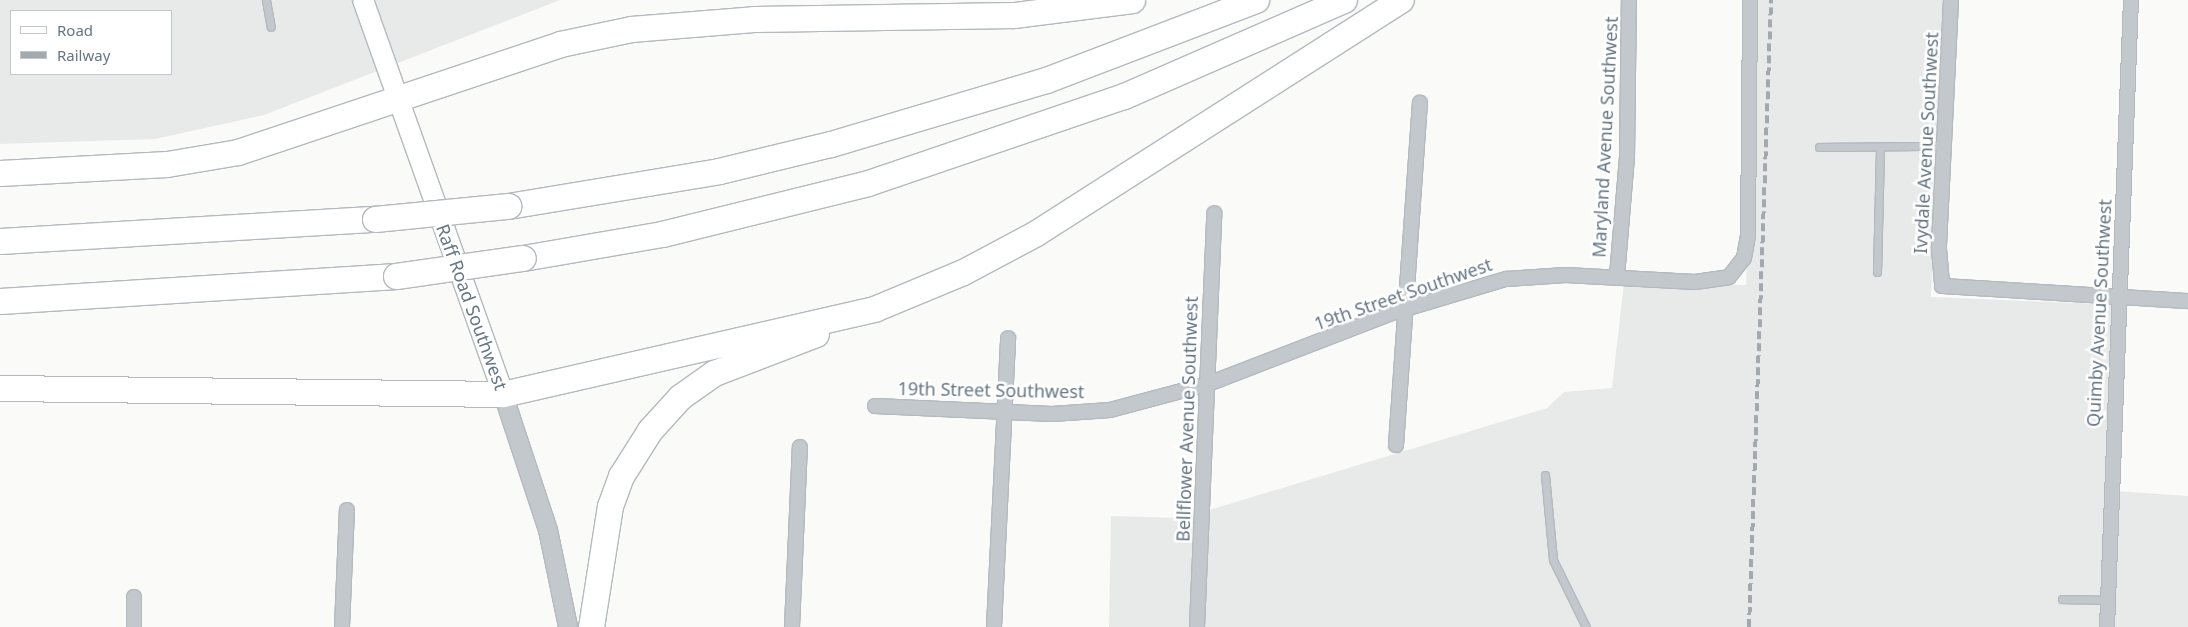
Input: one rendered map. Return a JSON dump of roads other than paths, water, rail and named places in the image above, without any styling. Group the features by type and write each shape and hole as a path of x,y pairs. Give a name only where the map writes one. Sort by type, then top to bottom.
{"highway":[{"path":"0,173 203,159 272,143 560,44 630,29 754,19 1014,15 1132,0"},
{"path":"0,241 375,219 508,206 719,171 850,138 1046,80 1256,0"},
{"path":"0,301 396,276 523,258 746,215 896,174 1124,96 1344,0"},
{"path":"591,627 610,506 632,454 665,412 714,373 963,272 1052,224 1401,0"},
{"path":"0,388 503,394 874,308"}],"main road":[{"name":"Raff Road Southwest","path":"363,0 397,101 503,394"}],"street":[{"name":"Maryland Avenue Southwest","path":"1617,276 1628,138 1630,0"},
{"name":"19th Street Southwest","path":"876,406 1003,412 1110,410 1208,384 1408,308 1506,279 1617,276 1715,281 1733,275 1744,258 1750,0"},
{"name":"Ivydale Avenue Southwest","path":"1951,0 1939,249 1942,286 2119,299"},
{"name":"Quimby Avenue Southwest","path":"2107,627 2131,0"},
{"path":"1396,445 1408,308 1420,102"},
{"name":"Bellflower Avenue Southwest","path":"1197,627 1214,214"},
{"path":"2119,299 2188,301"},
{"path":"994,627 1008,338"},
{"name":"Raff Road Southwest","path":"503,394 548,530 567,622"},
{"path":"792,627 800,447"},
{"path":"342,627 347,510"},
{"path":"134,597 134,627"}],"lane":[{"path":"266,0 271,27"},
{"path":"1819,147 1880,150 1945,146"},
{"path":"1877,272 1880,150"},
{"path":"1544,475 1552,560 1586,627"},
{"path":"2062,599 2108,600"}],"railway":[{"path":"1749,627 1771,0"}]}
